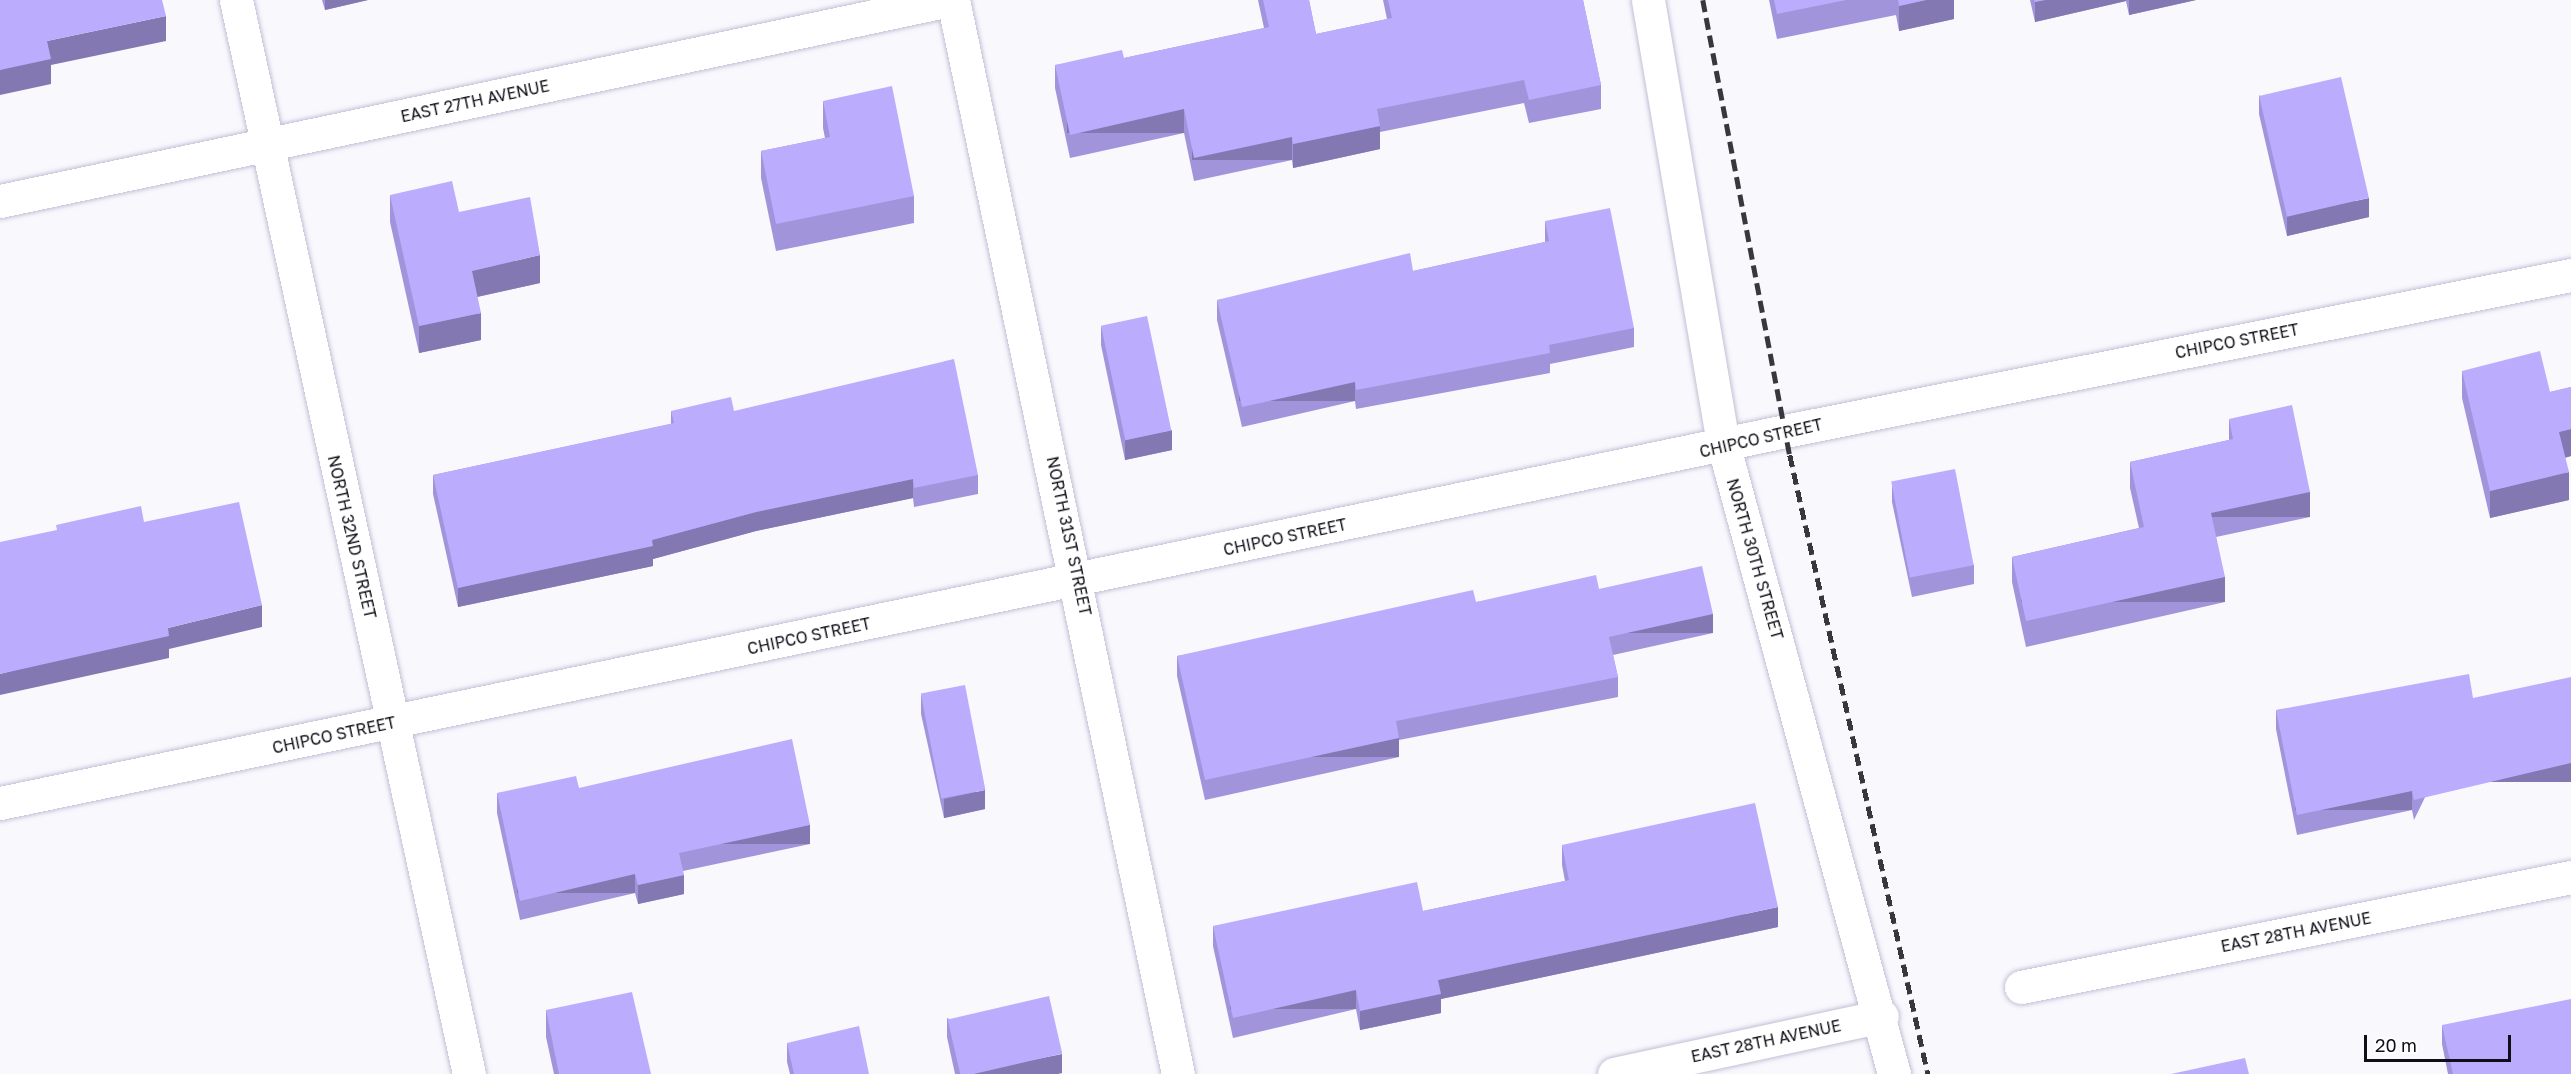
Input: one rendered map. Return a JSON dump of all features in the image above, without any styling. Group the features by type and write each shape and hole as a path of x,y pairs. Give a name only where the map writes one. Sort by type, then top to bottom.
{"street":[{"name":"NORTH 32ND STREET","path":"236,0 265,147 469,1074"},
{"name":"EAST 27TH AVENUE","path":"0,201 265,147 951,0"},
{"name":"NORTH 31ST STREET","path":"951,0 1078,579 1178,1074"},
{"name":"NORTH 30TH STREET","path":"1648,0 1724,447 1882,1016 1894,1074"},
{"name":"CHIPCO STREET","path":"0,803 1078,579 2571,274"},
{"name":"EAST 28TH AVENUE","path":"2021,987 2571,877"},
{"name":"EAST 28TH AVENUE","path":"1614,1074 1882,1016"}],"building":[{"path":"0,0 162,0 166,16 47,41 51,59 0,70"},
{"path":"1263,0 1309,0 1316,34 1392,18 1388,0 1583,0 1601,85 1529,100 1524,80 1377,109 1380,126 1293,144 1292,137 1194,158 1184,109 1070,135 1055,65 1122,50 1124,58 1269,27"},
{"path":"1774,0 1846,0 1777,14"},
{"path":"1898,0 1926,0 1899,6"},
{"path":"2341,77 2369,198 2287,217 2259,96"},
{"path":"892,86 914,196 776,224 761,151 830,137 823,101"},
{"path":"452,181 459,212 530,197 540,255 472,271 481,313 419,326 390,195"},
{"path":"1610,208 1634,328 1549,345 1550,353 1356,390 1355,382 1242,407 1217,300 1410,253 1413,271 1549,241 1545,221"},
{"path":"1147,316 1171,430 1125,440 1101,326"},
{"path":"2540,351 2550,392 2571,387 2571,429 2559,432 2569,472 2490,491 2462,371"},
{"path":"954,359 978,475 914,488 913,479 756,512 652,540 653,546 458,588 433,475 674,423 671,411 731,397 734,411"},
{"path":"2292,405 2310,492 2211,513 2225,577 2026,621 2012,557 2144,527 2130,462 2233,439 2229,419"},
{"path":"1955,469 1974,565 1910,578 1891,481"},
{"path":"239,502 262,605 168,628 169,636 0,674 0,542 57,530 56,525 141,506 144,522"},
{"path":"1702,566 1713,614 1609,637 1618,677 1396,721 1399,738 1205,780 1177,656 1473,590 1476,602 1596,575 1599,589"},
{"path":"2469,674 2473,698 2571,677 2571,763 2414,800 2412,791 2297,815 2276,710"},
{"path":"965,685 985,790 941,799 921,694"},
{"path":"792,739 810,825 679,853 684,875 638,885 635,874 520,901 497,793 576,776 579,788"},
{"path":"1755,803 1778,907 1438,980 1441,994 1360,1011 1356,990 1233,1018 1213,926 1417,882 1423,911 1569,880 1562,845"},
{"path":"632,992 651,1074 559,1074 546,1010"},
{"path":"1049,996 1062,1053 973,1074 960,1074 948,1019"},
{"path":"2571,999 2571,1074 2453,1074 2442,1025"},
{"path":"859,1026 869,1074 794,1074 787,1043"},
{"path":"2245,1058 2249,1074 2171,1074"}],"railway":[{"path":"1703,0 1790,455 1928,1074"}]}
